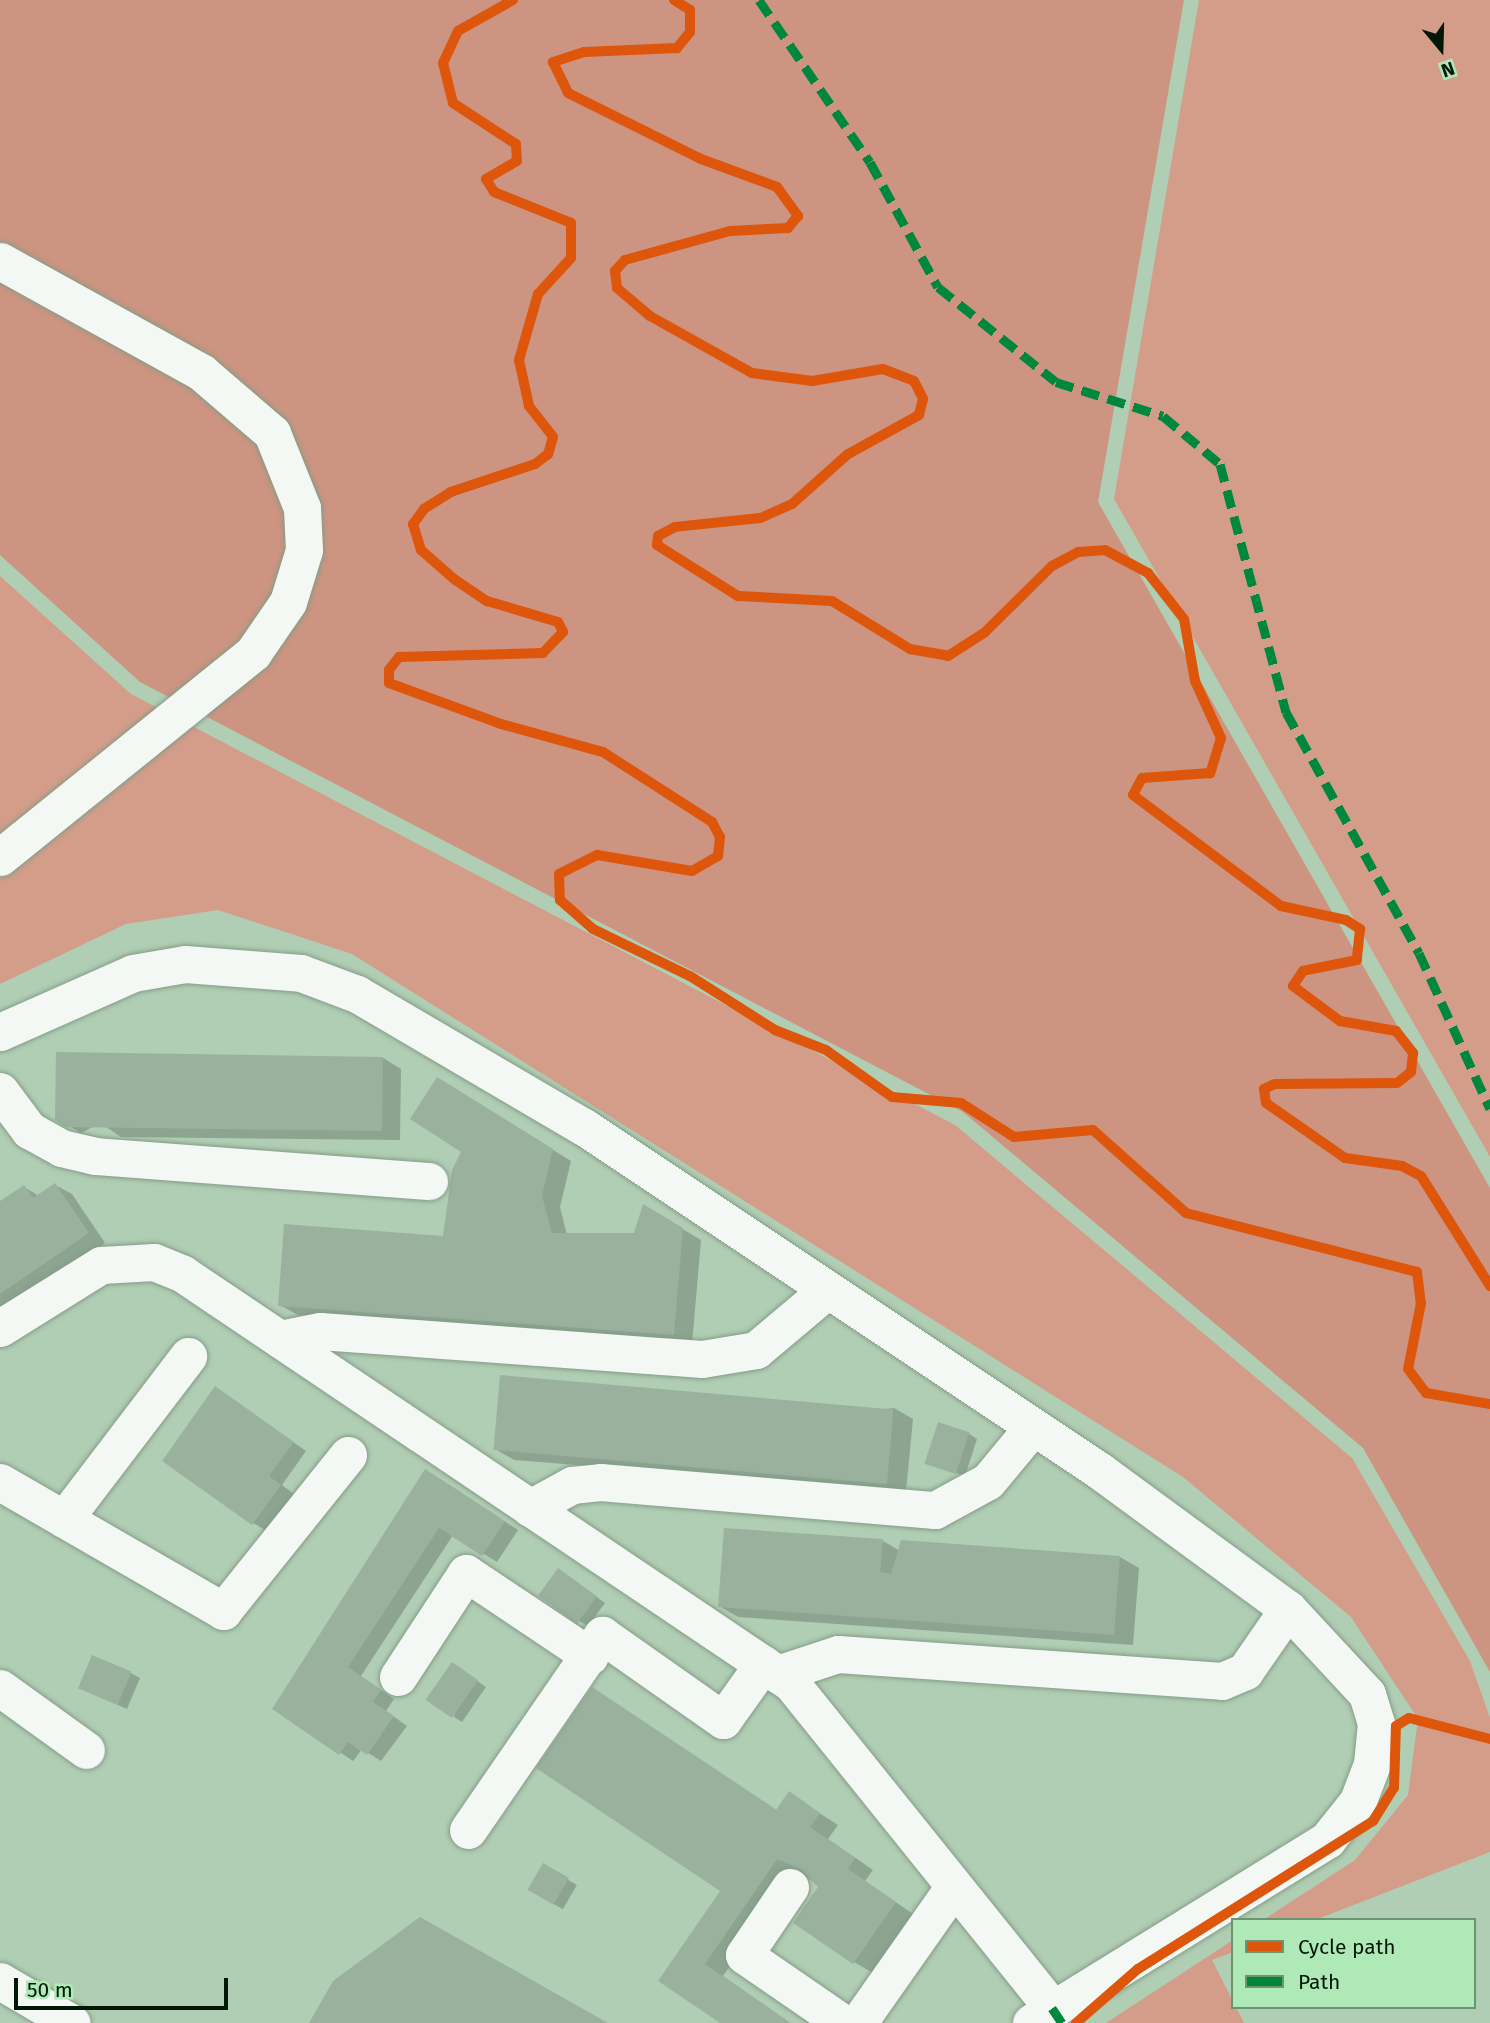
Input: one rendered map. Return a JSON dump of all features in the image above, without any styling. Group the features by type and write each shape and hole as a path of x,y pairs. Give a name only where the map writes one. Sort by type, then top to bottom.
{"street":[{"path":"0,261 201,372 238,400 272,433 288,463 302,508 304,550 288,602 253,653 0,858"},
{"path":"0,1032 133,972 197,964 301,973 435,1035 1032,1428 1287,1609 1367,1695 1376,1723 1373,1764 1358,1801 1327,1840 1042,2016 953,1888 823,1717 770,1669 183,1274 131,1261 101,1265 0,1328"},
{"path":"0,1091 29,1130 61,1148 95,1156 429,1181"},
{"path":"280,1339 320,1331 702,1359 756,1350 826,1292"},
{"path":"64,1519 188,1356"},
{"path":"530,1508 572,1485 600,1482 935,1510 961,1501 988,1481 1032,1428"},
{"path":"0,1482 223,1611 348,1455"},
{"path":"398,1676 466,1573 590,1656"},
{"path":"468,1830 602,1635 723,1720 770,1669 838,1654 1222,1681 1245,1671 1287,1609"},
{"path":"0,1688 86,1750"},
{"path":"790,1887 744,1955 843,2023"},
{"path":"858,2023 953,1888"},
{"path":"0,1981 72,2023"}],"shaded area":[{"path":"0,0 1184,0 1098,502 1490,1188 1490,1672 1363,1448 963,1112 140,682 0,555"},
{"path":"1199,0 1490,0 1490,1157 1114,499"},
{"path":"0,576 131,694 955,1125 1352,1458 1470,1661 1490,1718 1490,1852 1320,1918 1266,1918 1355,1860 1408,1795 1418,1719 1351,1617 1183,1477 352,954 218,910 126,924 0,984"},
{"path":"1231,1941 1231,1953 1212,1960 1231,1997 1231,2009 1237,2009 1244,2023 1106,2023"}],"building":[{"path":"56,1052 383,1057 382,1131 66,1127 55,1120"},
{"path":"437,1077 553,1149 542,1196 552,1233 634,1233 643,1204 683,1228 674,1335 278,1306 284,1224 443,1236 452,1170 461,1152 410,1119"},
{"path":"55,1183 89,1233 0,1294 0,1201 24,1185 33,1198"},
{"path":"500,1375 893,1409 887,1484 493,1450"},
{"path":"215,1386 294,1442 269,1476 281,1485 252,1525 162,1461"},
{"path":"938,1422 969,1432 956,1474 924,1464"},
{"path":"425,1469 505,1521 482,1556 439,1528 348,1667 381,1690 373,1702 394,1716 367,1755 348,1742 339,1755 272,1709"},
{"path":"724,1528 883,1539 880,1572 891,1574 901,1540 1120,1556 1114,1635 718,1607"},
{"path":"558,1568 597,1596 577,1624 538,1596"},
{"path":"92,1655 132,1672 118,1705 78,1688"},
{"path":"452,1662 478,1680 452,1718 426,1700"},
{"path":"592,1687 776,1810 789,1791 820,1813 810,1827 855,1858 848,1869 896,1902 853,1964 793,1923 818,1887 802,1870 777,1859 705,1964 791,2023 720,2023 658,1981 720,1891 536,1768"},
{"path":"543,1863 569,1878 553,1905 528,1890"},
{"path":"420,1917 608,2023 309,2023 333,1981"}],"marked path":[{"path":"759,0 870,162 938,287 1056,382 1163,416 1220,464 1286,712 1419,953 1490,1109"},
{"path":"1052,2008 1062,2023"}],"cycle path":[{"path":"513,0 458,31 443,63 453,103 516,144 517,161 486,179 494,192 571,223 571,258 538,294 519,360 529,406 553,437 548,454 535,464 451,492 424,509 413,524 421,550 454,579 487,601 558,622 563,632 543,653 399,657 389,670 389,683 501,724 603,752 712,822 720,837 718,856 692,871 597,855 559,874 560,900 593,929 690,976 775,1030 826,1050 892,1097 961,1103 1014,1137 1093,1130 1186,1213 1417,1272 1421,1303 1408,1369 1426,1393 1490,1404"},
{"path":"674,0 690,10 690,32 677,48 584,52 553,62 568,93 701,159 777,187 798,216 788,228 730,231 625,260 615,271 617,288 650,316 752,373 812,381 883,369 914,381 923,399 919,415 848,454 792,504 760,518 675,527 658,536 657,545 738,596 832,601 910,649 948,656 984,633 1052,566 1078,552 1105,550 1148,573 1184,619 1195,681 1221,738 1210,773 1142,778 1133,795 1281,906 1346,920 1360,929 1357,960 1303,971 1293,986 1340,1021 1396,1031 1413,1053 1411,1072 1397,1083 1275,1084 1264,1089 1266,1103 1345,1158 1402,1166 1421,1176 1490,1286"},
{"path":"1076,2023 1138,1969 1373,1821 1394,1788 1396,1726 1409,1718 1490,1739"}]}
